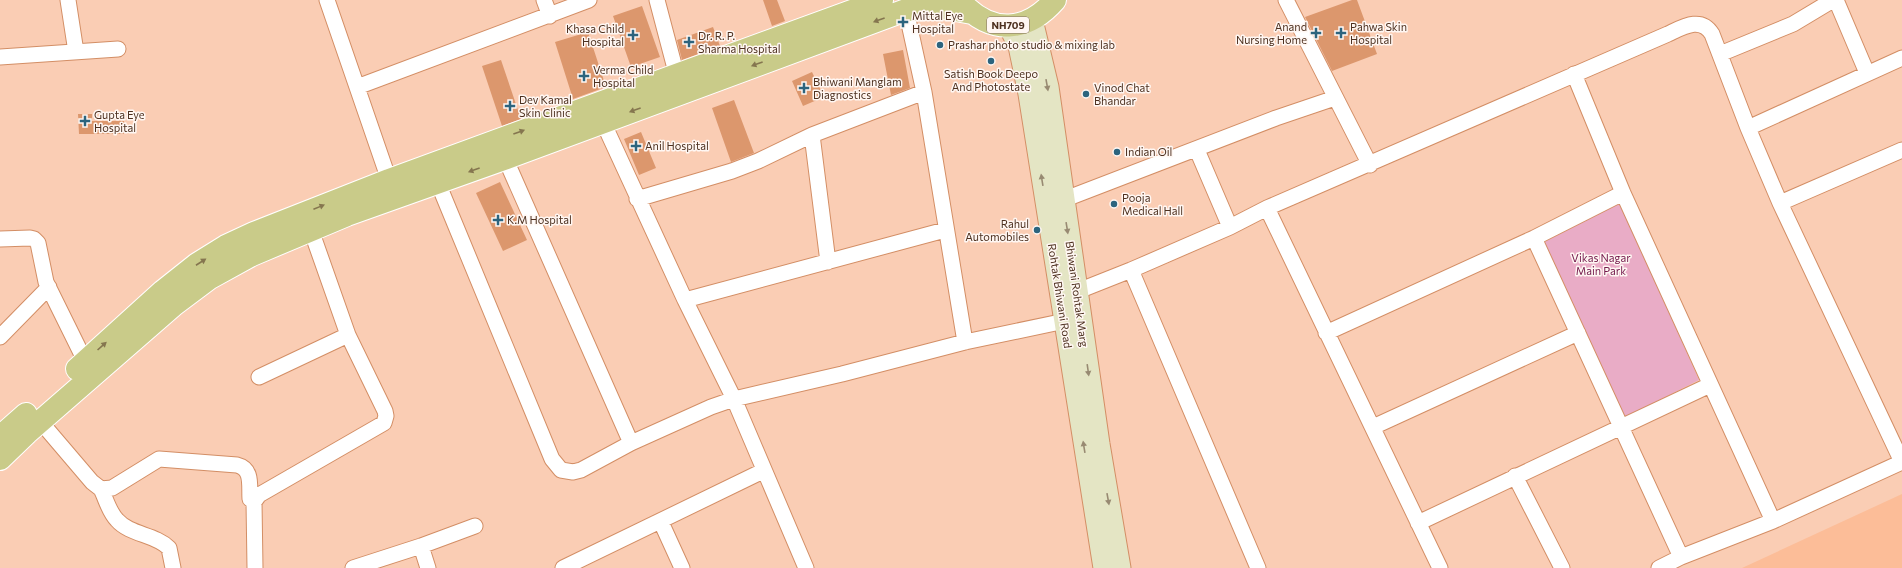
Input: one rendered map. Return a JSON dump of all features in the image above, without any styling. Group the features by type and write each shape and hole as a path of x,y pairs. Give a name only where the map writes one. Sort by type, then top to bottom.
{"main road":[{"path":"0,459 40,420 174,305 210,278 252,255 347,215 438,183 501,149 677,76 882,0"},
{"name":"NH709","path":"966,7 986,21 1009,26 1032,20 1045,12 1055,0"},
{"path":"0,437 163,291 197,264 226,246 254,233 389,180 602,122 906,10 966,7"},
{"name":"Bhiwani Rohtak Marg","path":"1032,20 1048,87 1054,203 1069,294 1099,444 1120,568"},
{"path":"1009,26 1019,46 1024,65 1054,203"},
{"name":"Rohtak Bhiwani Road","path":"1069,294 1065,321 1104,568"}],"street":[{"path":"68,0 76,52"},
{"path":"327,0 389,180"},
{"path":"544,0 550,16"},
{"path":"357,87 550,16 589,0"},
{"path":"657,0 677,76"},
{"path":"1286,0 1370,165"},
{"path":"1720,54 1793,24 1832,0"},
{"path":"1836,0 1867,73"},
{"path":"906,10 924,92 964,342"},
{"path":"1069,294 1131,270 1230,227 1267,208 1370,165 1574,74 1692,24 1699,23 1709,29 1748,128 1780,203 1902,462 1773,521 1681,557 1659,568"},
{"path":"0,57 118,49"},
{"path":"1748,128 1902,58"},
{"path":"1574,74 1623,193 1773,521"},
{"path":"637,199 732,171 758,161 812,135 924,92"},
{"path":"1054,203 1197,150 1276,118 1335,98"},
{"path":"602,122 684,300 734,399 763,471 806,568"},
{"path":"812,135 828,262"},
{"path":"501,149 631,443"},
{"path":"1197,150 1230,227"},
{"path":"1780,203 1902,150"},
{"path":"438,183 552,459 558,468 566,472 581,470 631,443 711,407 734,399 842,374 964,342 1065,321"},
{"path":"1326,333 1534,238 1623,193"},
{"path":"1267,208 1440,568"},
{"path":"255,568 254,502 261,493 384,423 385,421 385,411 348,335 311,230"},
{"path":"684,300 945,230"},
{"path":"0,240 30,238 37,241 48,287 85,361"},
{"path":"1534,238 1681,557"},
{"path":"1131,270 1258,568"},
{"path":"0,337 48,287"},
{"path":"1373,427 1578,333"},
{"path":"259,376 348,335"},
{"path":"1418,523 1515,476 1710,386"},
{"path":"40,420 92,482 101,489 117,520 122,525 169,548 173,568"},
{"path":"101,489 108,489 117,486 159,459 237,465 248,471 250,499 254,502"},
{"path":"564,568 763,471"},
{"path":"1515,476 1562,568"},
{"path":"661,522 682,568"},
{"path":"353,568 421,546 475,526"},
{"path":"421,546 428,568"}],"shaded area":[{"path":"1902,494 1902,568 1742,568"}],"green space":[{"name":"Vikas Nagar Main Park","path":"1620,203 1699,380 1624,418 1544,242"}],"building":[{"path":"763,0 777,0 785,21 772,26"},
{"path":"1352,0 1357,0 1377,54 1332,71 1305,17"},
{"path":"642,6 660,57 631,67 613,16"},
{"path":"713,27 720,46 682,60 677,40"},
{"path":"588,32 606,87 573,99 555,42"},
{"path":"903,50 910,88 891,95 883,54"},
{"path":"501,60 521,119 502,126 482,66"},
{"path":"812,72 824,97 803,106 792,81"},
{"path":"734,100 754,153 731,162 712,108"},
{"path":"78,114 92,114 92,121 124,121 124,134 79,134"},
{"path":"641,132 656,168 639,175 624,139"},
{"path":"500,182 527,240 503,251 476,193"}],"place":[{"name":"Mittal Eye Hospital","path":"903,22"},
{"name":"Anand Nursing Home","path":"1316,33"},
{"name":"Pahwa Skin Hospital","path":"1341,33"},
{"name":"Khasa Child Hospital","path":"633,35"},
{"name":"Dr. R. P. Sharma Hospital","path":"689,42"},
{"name":"Prashar photo studio & mixing lab","path":"940,45"},
{"name":"Satish Book Deepo And Photostate","path":"991,61"},
{"name":"Verma Child Hospital","path":"584,76"},
{"name":"Bhiwani Manglam Diagnostics","path":"804,88"},
{"name":"Vinod Chat Bhandar","path":"1086,94"},
{"name":"Dev Kamal Skin Clinic","path":"510,106"},
{"name":"Gupta Eye Hospital","path":"85,121"},
{"name":"Anil Hospital","path":"636,146"},
{"name":"Indian Oil","path":"1117,152"},
{"name":"Pooja Medical Hall","path":"1114,204"},
{"name":"K.M Hospital","path":"498,220"},
{"name":"Rahul Automobiles","path":"1037,230"}]}
